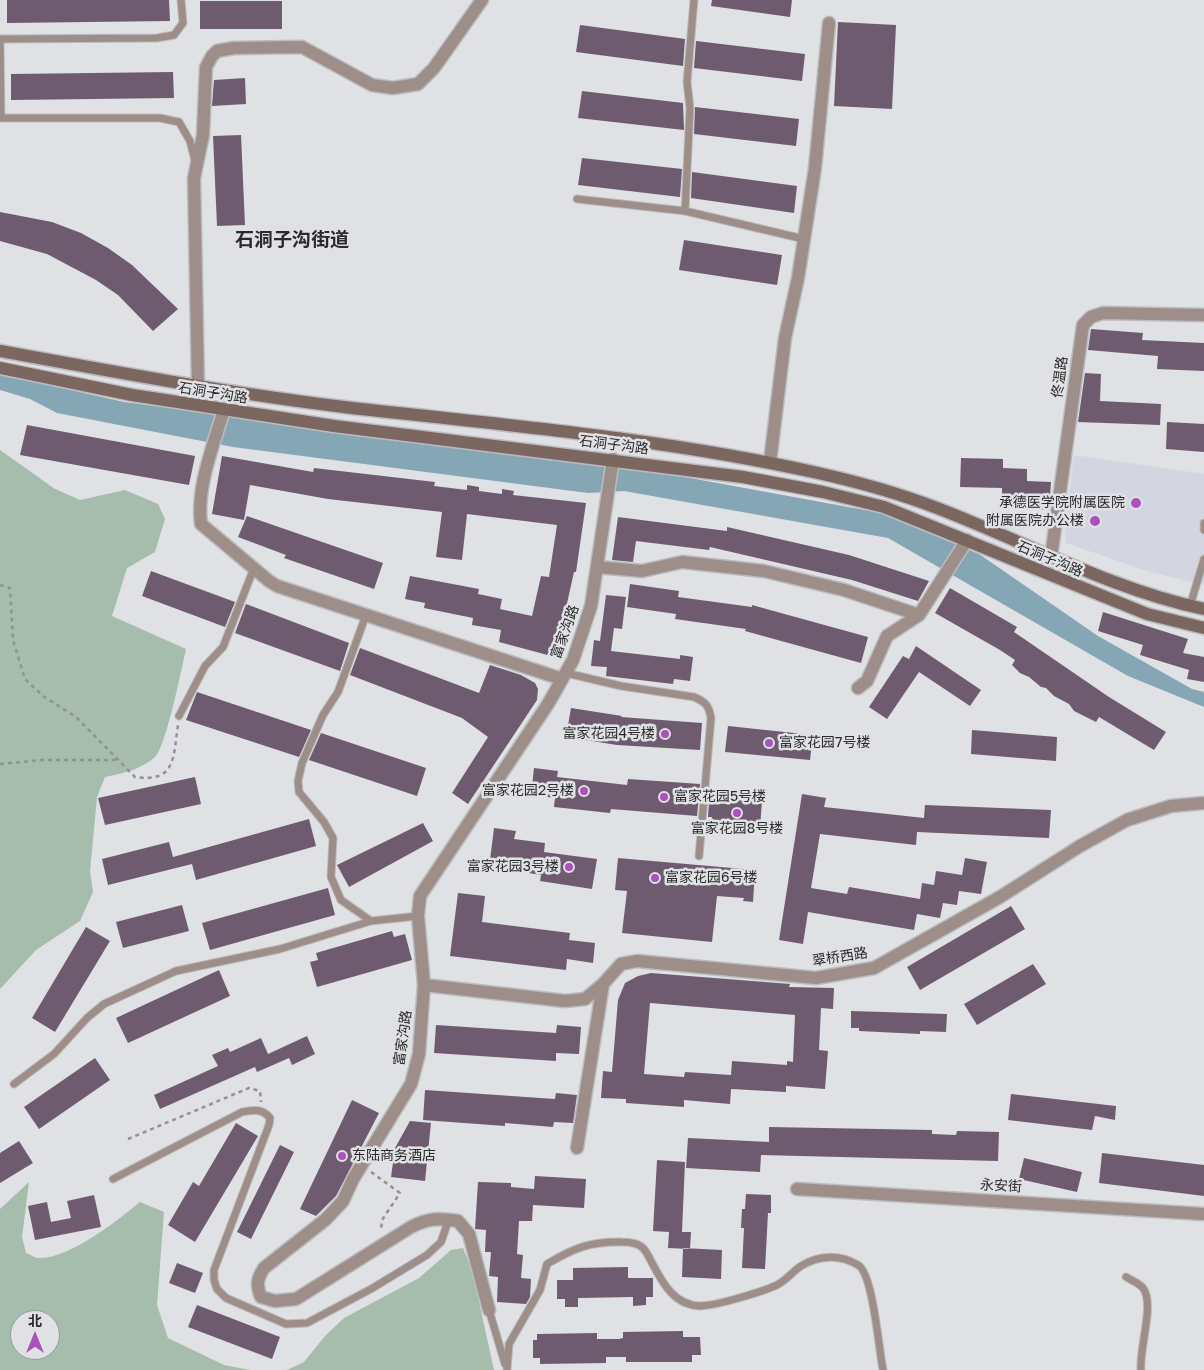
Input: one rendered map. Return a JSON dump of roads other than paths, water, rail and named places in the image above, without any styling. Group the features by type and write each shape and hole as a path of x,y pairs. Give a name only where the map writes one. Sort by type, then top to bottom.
{"main road":[{"name":"石洞子沟路","path":"0,351 198,385 339,406 525,427 770,462 887,490 938,508 1051,557 1136,590 1204,609"},
{"name":"石洞子沟路","path":"0,368 132,395 223,411 743,477 823,492 884,507 965,543 1147,614 1204,628"}],"street":[{"path":"198,385 194,178 203,135 206,67 212,56 217,51 234,48 261,46 302,47 372,85 393,88 418,84 434,68 482,0"},
{"path":"770,462 785,338 804,239 815,168 829,23"},
{"name":"佟温路","path":"1051,557 1083,325 1091,317 1103,314 1204,315"},
{"path":"223,411 201,494 199,509 201,524 277,586 564,676"},
{"name":"富家沟路","path":"449,1220 426,1220 296,1299 276,1301 261,1297 257,1287 258,1277 264,1268 325,1220 343,1201 361,1166 411,1084 419,1054 424,986 418,916 420,896 548,704 573,660 591,606 613,462"},
{"path":"858,688 867,681 887,636 919,615 965,543"},
{"path":"597,567 642,570 682,562 764,570 844,590 919,615"},
{"name":"翠桥西路","path":"424,986 565,1001 585,999 622,964 637,960 816,978 874,968 1000,897 1080,846 1127,820 1171,806 1204,803"},
{"path":"577,1148 603,984"},
{"name":"永安街","path":"797,1189 1204,1214"},
{"path":"449,1220 458,1221 469,1234 489,1310"}],"lane":[{"path":"181,0 183,23 174,34 156,38 0,39 0,118 160,118 178,122 190,141 196,167"},
{"path":"686,210 690,108 687,82 694,0"},
{"path":"577,199 686,210 804,239"},
{"path":"1204,522 1204,530"},
{"path":"1190,606 1203,563"},
{"path":"179,716 204,666 223,647 254,568"},
{"path":"366,615 338,692 323,715 302,763 298,781 299,792 324,822 333,838 331,877 341,900 371,921"},
{"path":"564,676 694,697 703,700 709,707 711,718 699,856"},
{"path":"14,1084 54,1054 87,1018 104,1004 176,971 233,961 280,949 371,921 418,916"},
{"path":"113,1179 242,1112 260,1110 266,1112 270,1118 269,1126 214,1270 214,1280 217,1289 226,1298 286,1324 307,1323 371,1289 428,1255 441,1242 449,1220"},
{"path":"506,1368 509,1344 540,1290 547,1264 568,1251 591,1243 630,1242 643,1247 672,1295 687,1305 702,1306 764,1290 779,1284 800,1266 816,1260 836,1256 860,1265 867,1276 872,1298 883,1370"},
{"path":"1126,1277 1142,1287 1148,1299 1142,1343 1141,1370"},
{"path":"489,1310 506,1368"}],"water":[{"path":"0,374 124,402 630,467 881,513 979,554 1098,636 1192,689 1204,692 1204,707 1128,676 888,538 624,491 588,493 233,447 57,413 30,399 0,390"}],"place":[{"name":"承德医学院附属医院","path":"1136,503"},
{"name":"附属医院办公楼","path":"1095,521"},
{"name":"富家花园4号楼","path":"665,734"},
{"name":"富家花园7号楼","path":"769,743"},
{"name":"富家花园2号楼","path":"584,791"},
{"name":"富家花园5号楼","path":"664,797"},
{"name":"富家花园8号楼","path":"737,813"},
{"name":"富家花园3号楼","path":"569,867"},
{"name":"富家花园6号楼","path":"655,878"},
{"name":"东陆商务酒店","path":"342,1156"}],"district":[{"name":"石洞子沟街道","path":"292,240"}]}
